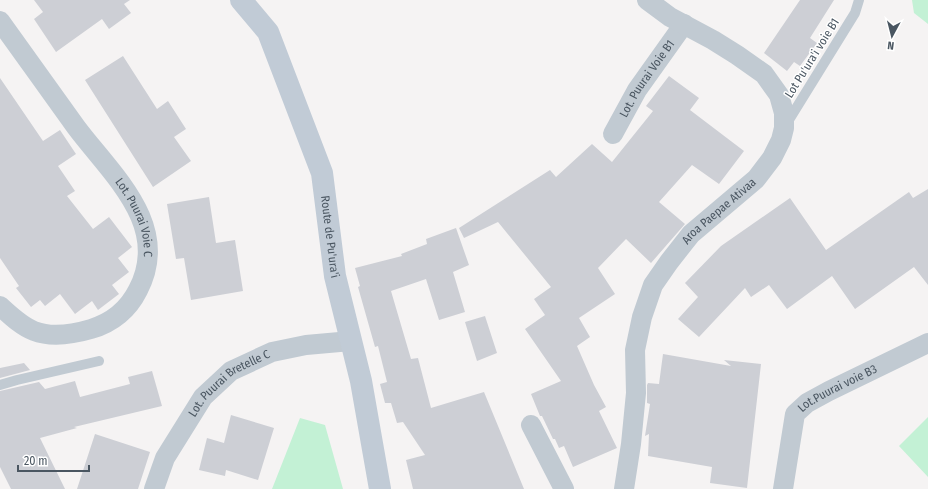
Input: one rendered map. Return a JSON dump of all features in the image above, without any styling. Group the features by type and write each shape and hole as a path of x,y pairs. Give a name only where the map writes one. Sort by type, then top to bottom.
{"main road":[{"name":"Route de Pu'ura'i","path":"241,0 268,32 322,173 335,276 361,381 380,489"}],"street":[{"name":"Aroa Paepae Ativaa","path":"624,489 631,444 636,393 635,350 642,316 653,285 691,234 756,179 772,158 781,140 784,128 784,113 779,95 764,74 738,55 670,17 647,0"},
{"name":"Lot. Puurai Voie C","path":"0,21 80,132 126,188 138,210 144,226 148,252 143,280 132,301 118,316 99,326 74,334 55,334 34,331 16,320 0,306"},
{"name":"Lot. Puurai Voie B1","path":"613,134 637,90 684,24"},
{"name":"Lot. Puurai Bretelle C","path":"154,489 165,458 203,396 231,371 272,352 306,346 351,341"},
{"name":"Lot.Puurai voie B3","path":"783,489 795,414 807,403 829,391 928,343"},
{"path":"531,425 564,489"}],"lane":[{"name":"Lot Pu'ura'i voie B1","path":"784,128 855,13 859,0"},
{"path":"0,385 99,361"}],"green space":[{"path":"912,0 928,0 928,24 914,13"},
{"path":"928,417 928,477 899,446"},
{"path":"300,418 325,425 343,489 272,489"}],"building":[{"path":"34,0 130,0 124,4 131,13 109,29 102,19 56,52 34,19 43,12"},
{"path":"800,0 834,0 810,38 817,43 800,66 794,62 787,71 764,53"},
{"path":"123,56 157,109 168,101 186,129 174,137 191,161 153,187 85,80"},
{"path":"669,76 699,98 690,110 744,151 719,184 692,165 659,202 685,224 651,263 626,239 598,268 615,294 579,318 590,337 577,346 594,385 606,407 599,411 617,448 573,467 564,446 559,448 555,439 553,439 542,416 540,416 531,394 561,381 525,329 545,315 534,299 551,287 498,222 464,238 459,228 550,170 556,177 592,144 612,162 653,111 646,106"},
{"path":"0,78 43,141 60,130 76,154 58,166 75,191 67,196 93,229 109,217 132,247 118,258 129,272 112,285 119,294 98,310 92,301 75,314 60,294 45,306 40,300 31,307 16,288 19,286 0,258"},
{"path":"928,189 928,285 914,267 855,309 832,276 787,309 769,285 751,297 745,288 699,337 678,319 698,297 685,283 721,246 790,198 826,250 909,192 913,198"},
{"path":"209,197 216,243 235,240 243,291 191,300 184,258 176,259 167,204"},
{"path":"456,228 469,265 453,272 465,312 439,320 426,279 391,291 411,359 418,358 431,408 484,392 524,489 413,489 406,460 425,455 403,422 397,423 391,403 385,403 380,384 387,382 378,346 375,347 358,287 360,286 355,268 402,256 401,254 427,244 426,239"},
{"path":"485,316 497,353 477,361 465,322"},
{"path":"663,354 731,366 724,360 761,364 747,488 710,483 712,467 648,456 649,434 645,436 650,404 647,403 647,385 648,383 659,384"},
{"path":"24,363 30,370 0,378 0,368"},
{"path":"152,371 162,406 74,427 77,428 40,438 65,489 11,489 0,467 0,391 39,382 45,389 75,381 80,397 130,384 128,377"},
{"path":"231,415 274,428 258,480 226,470 225,476 199,470 207,438 224,443"},
{"path":"95,434 150,452 138,489 77,489"}]}
